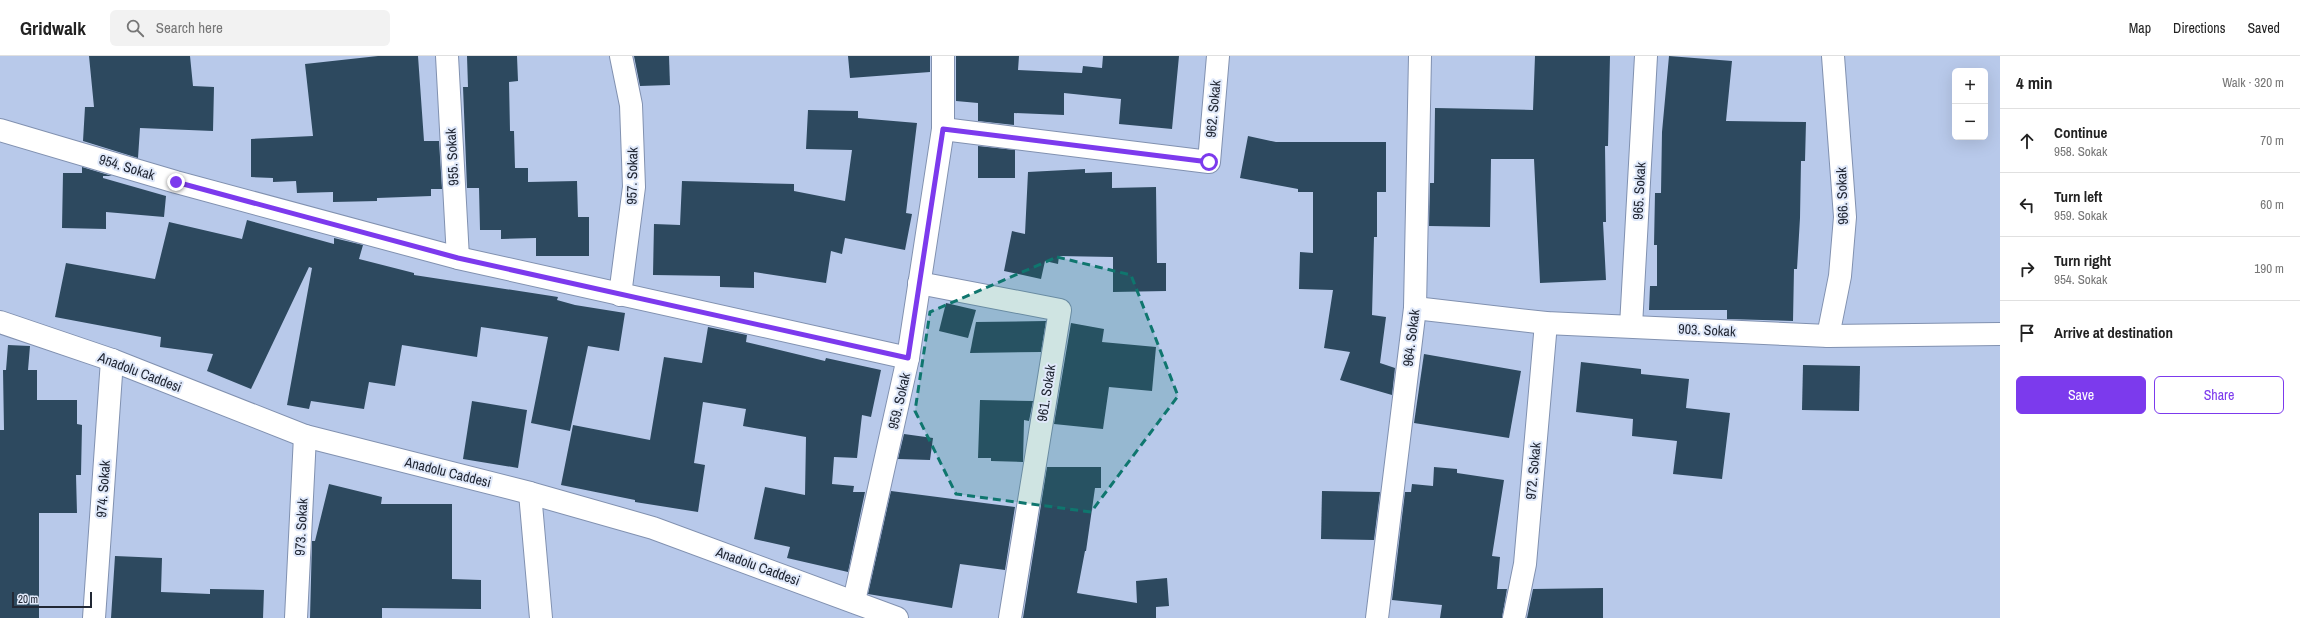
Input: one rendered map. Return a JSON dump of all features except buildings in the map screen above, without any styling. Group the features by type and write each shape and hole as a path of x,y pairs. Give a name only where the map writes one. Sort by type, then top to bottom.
{"street":[{"name":"955. Sokak","path":"447,56 458,258"},
{"name":"957. Sokak","path":"620,56 631,105 634,187 620,296"},
{"name":"959. Sokak","path":"854,601 908,358 943,129 943,56"},
{"name":"962. Sokak","path":"943,129 1209,162 1218,56"},
{"name":"964. Sokak","path":"1377,618 1415,308 1420,56"},
{"name":"965. Sokak","path":"1631,326 1646,56"},
{"name":"966. Sokak","path":"1828,336 1840,276 1845,217 1833,56"},
{"name":"954. Sokak","path":"0,130 176,182 458,258 620,296 908,358"},
{"name":"961. Sokak","path":"920,283 1060,310 1010,618"},
{"name":"903. Sokak","path":"1415,308 1546,323 1828,336 2000,334"},
{"name":"Anadolu Caddesi","path":"0,322 112,360 305,436 530,493 652,528 897,618"},
{"name":"972. Sokak","path":"1514,618 1525,564 1546,323"},
{"name":"974. Sokak","path":"94,618 112,360"},
{"name":"973. Sokak","path":"296,618 305,436"},
{"path":"530,493 541,618"}],"highlighted area":[{"path":"1057,257 1131,275 1178,396 1091,512 956,494 915,411 930,312"}],"route":[{"path":"176,182 458,258 620,296 908,358 943,129 1209,162"}]}
